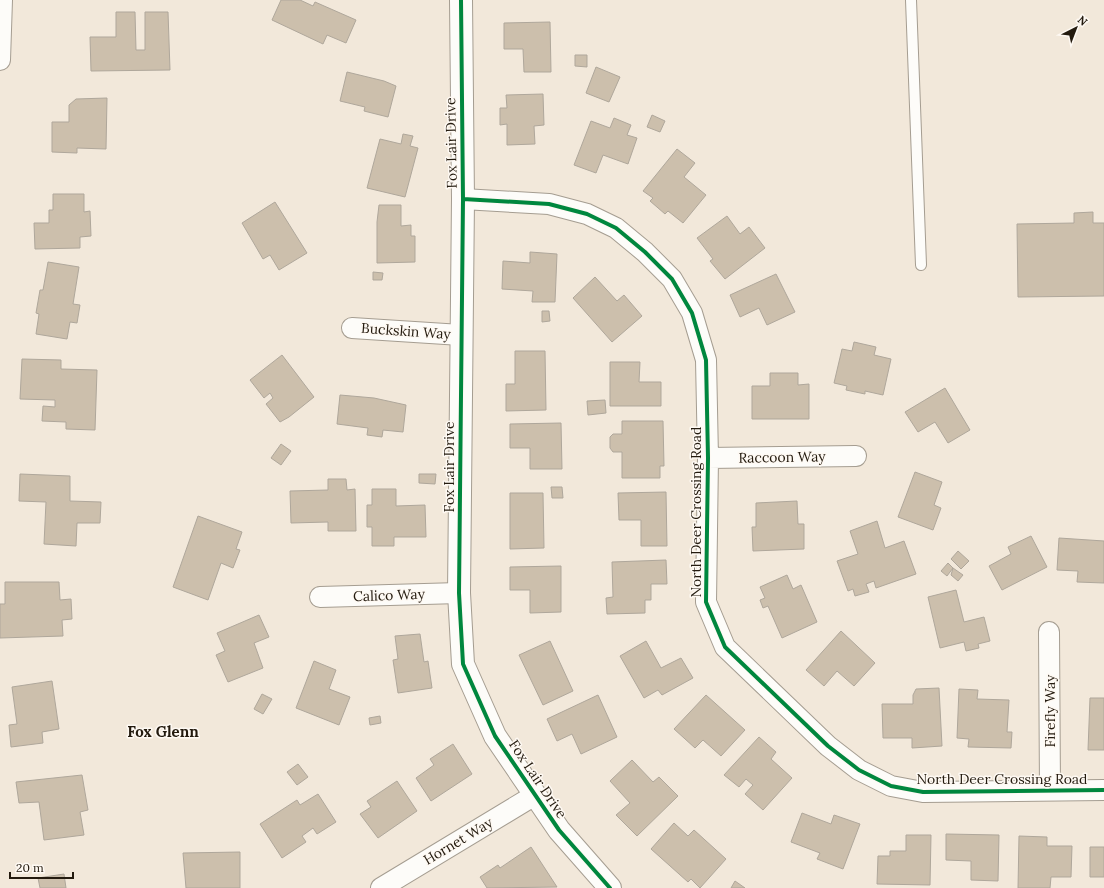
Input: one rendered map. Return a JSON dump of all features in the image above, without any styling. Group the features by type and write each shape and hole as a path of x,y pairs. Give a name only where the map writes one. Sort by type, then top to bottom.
{"street":[{"path":"0,60 2,0"},
{"name":"Fox Lair Drive","path":"460,0 463,199 459,593 463,664 495,736 559,830 610,888"},
{"name":"North Deer Crossing Road","path":"463,199 549,204 587,214 616,228 646,252 672,279 692,313 706,360 708,458 706,602 725,647 828,746 859,770 891,786 923,792 1104,790"},
{"name":"Buckskin Way","path":"352,328 461,335"},
{"name":"Raccoon Way","path":"708,458 856,456"},
{"name":"Calico Way","path":"320,598 459,593"},
{"name":"Firefly Way","path":"1049,632 1050,790"},
{"name":"Hornet Way","path":"381,888 535,795"}],"lane":[{"path":"911,0 921,266"}],"building":[{"path":"281,0 300,0 313,6 315,2 356,20 346,43 327,35 323,44 272,20"},
{"path":"116,12 135,12 136,50 145,50 145,12 168,12 170,70 91,71 90,37 116,37"},
{"path":"550,22 551,72 524,72 523,49 504,49 504,23"},
{"path":"575,55 587,55 587,67 575,66"},
{"path":"596,67 620,77 609,102 586,93"},
{"path":"347,72 384,81 396,86 388,117 364,111 365,107 340,101"},
{"path":"543,94 544,125 534,126 535,144 507,145 507,124 500,125 500,108 507,108 506,95"},
{"path":"107,98 106,149 77,148 77,153 52,152 52,122 69,122 69,105 76,99"},
{"path":"652,115 665,121 660,132 647,127"},
{"path":"614,118 631,125 627,135 637,138 628,164 603,155 596,173 574,165 591,121 610,128"},
{"path":"403,134 413,136 410,146 418,148 405,197 367,188 380,139 401,144"},
{"path":"677,149 695,163 684,177 706,195 683,223 668,211 665,214 650,201 653,198 643,191"},
{"path":"53,194 84,194 84,212 90,211 91,236 80,237 80,248 35,249 34,223 49,223 49,210 53,210"},
{"path":"275,202 307,253 279,270 270,255 263,259 242,223"},
{"path":"379,205 401,205 401,226 411,225 411,236 415,236 415,262 377,263 377,222"},
{"path":"1093,212 1093,223 1104,223 1104,296 1018,297 1017,224 1074,223 1074,213"},
{"path":"727,216 740,234 749,227 765,248 725,279 710,261 713,259 697,238"},
{"path":"530,252 557,254 555,302 532,302 533,291 502,289 503,261 530,263"},
{"path":"48,262 79,267 73,304 80,305 77,323 70,322 67,339 36,334 39,314 36,313 40,290 43,290"},
{"path":"373,272 383,273 382,280 373,280"},
{"path":"776,274 795,312 767,325 759,308 740,317 730,295"},
{"path":"595,277 617,301 624,295 642,316 612,342 573,298"},
{"path":"542,311 549,311 550,321 542,322"},
{"path":"854,342 876,347 874,355 891,359 883,395 865,391 865,394 846,390 847,386 834,383 842,349 852,351"},
{"path":"515,351 545,351 546,410 506,411 506,384 515,384"},
{"path":"282,355 314,397 289,417 280,422 266,404 273,398 270,393 264,398 250,380"},
{"path":"22,359 61,360 61,369 97,370 95,430 66,429 66,422 42,421 43,406 55,407 55,400 20,399"},
{"path":"610,362 640,362 639,382 661,382 661,406 610,406"},
{"path":"770,373 798,373 798,385 809,384 809,419 752,419 752,386 770,386"},
{"path":"945,388 970,430 948,443 935,422 918,432 905,412"},
{"path":"340,395 374,398 406,405 403,432 383,430 382,437 367,435 368,428 337,424"},
{"path":"605,400 606,413 588,415 587,401"},
{"path":"622,421 663,421 664,466 660,466 660,478 622,478 622,452 613,452 610,448 610,437 613,434 622,434"},
{"path":"561,423 562,469 530,469 530,448 510,448 510,424"},
{"path":"281,444 291,451 281,465 271,458"},
{"path":"915,472 942,482 934,505 941,508 933,530 898,517"},
{"path":"20,474 70,476 70,501 101,502 100,523 77,523 76,546 44,544 46,502 19,501"},
{"path":"419,474 436,474 435,484 419,483"},
{"path":"328,479 346,479 347,490 355,489 356,531 328,531 328,522 291,523 290,491 328,490"},
{"path":"551,487 562,487 563,498 552,498"},
{"path":"372,489 396,489 396,506 425,505 426,537 394,537 394,546 372,546 372,527 367,527 367,505 372,505"},
{"path":"666,492 667,546 641,546 641,520 619,520 618,493"},
{"path":"510,493 543,493 544,548 510,549"},
{"path":"797,501 798,524 804,524 804,549 753,551 752,527 756,527 756,503"},
{"path":"198,516 242,532 236,549 240,550 233,568 221,563 208,600 173,587"},
{"path":"877,521 885,548 904,541 916,574 876,588 874,581 866,584 869,592 855,596 853,589 848,591 837,561 858,554 850,531"},
{"path":"1031,536 1047,567 1002,590 989,566 1011,554 1008,547"},
{"path":"1059,538 1104,541 1104,583 1077,582 1078,571 1057,570"},
{"path":"958,551 969,561 961,569 951,559"},
{"path":"666,560 667,584 651,584 651,600 645,600 645,613 607,614 606,598 613,597 612,562"},
{"path":"948,563 953,568 947,576 941,571"},
{"path":"561,566 561,612 530,613 530,590 510,590 510,567"},
{"path":"953,568 963,575 958,581 951,575"},
{"path":"787,575 793,589 801,585 817,622 782,638 768,606 763,608 760,600 765,598 760,587"},
{"path":"5,582 59,582 60,600 71,599 72,619 62,620 63,636 0,638 0,604 5,604"},
{"path":"956,590 964,622 984,617 990,641 978,644 979,648 966,651 964,642 940,648 928,597"},
{"path":"259,615 269,637 254,643 263,668 228,682 216,655 225,651 217,633"},
{"path":"841,631 875,663 854,686 837,671 824,686 806,670"},
{"path":"420,634 424,662 428,661 432,688 398,693 393,660 398,659 395,636"},
{"path":"550,641 573,691 543,705 519,655"},
{"path":"646,641 661,668 681,658 693,678 662,695 658,690 644,698 620,656"},
{"path":"314,661 336,670 329,689 350,697 339,725 296,708"},
{"path":"52,681 59,729 42,732 43,743 11,747 9,725 17,724 12,687"},
{"path":"939,688 942,746 912,748 912,738 883,738 882,704 913,704 913,695 916,689"},
{"path":"959,689 978,690 977,699 1009,700 1007,732 1012,732 1011,748 968,747 969,739 957,738"},
{"path":"262,694 272,699 263,714 254,709"},
{"path":"598,695 617,737 581,754 572,734 557,741 547,719"},
{"path":"706,695 745,730 721,756 703,740 695,748 674,729"},
{"path":"1090,698 1104,698 1104,750 1088,750"},
{"path":"380,716 381,723 370,725 369,718"},
{"path":"759,737 776,752 771,759 792,778 763,810 745,794 753,785 746,779 739,787 724,775"},
{"path":"453,744 472,774 431,801 416,778 434,765 430,759"},
{"path":"632,760 653,782 659,777 678,796 637,836 616,815 630,803 610,781"},
{"path":"298,764 308,777 297,785 287,772"},
{"path":"82,775 88,810 80,812 84,835 44,840 39,802 19,803 16,782"},
{"path":"397,781 417,811 378,838 360,814 371,807 367,801"},
{"path":"318,794 336,822 317,834 313,828 302,836 306,842 282,858 260,824 297,800 300,805"},
{"path":"802,813 831,824 834,815 860,824 843,869 817,859 820,853 791,842"},
{"path":"674,823 688,836 694,830 726,859 700,888 691,879 688,882 651,849"},
{"path":"946,834 999,835 998,881 971,880 971,861 946,860"},
{"path":"906,835 931,835 930,885 877,884 878,856 890,856 890,851 906,851"},
{"path":"1019,836 1047,837 1047,846 1072,846 1071,877 1051,877 1050,888 1018,888"},
{"path":"531,847 557,887 487,888 480,877 498,865 500,868"},
{"path":"1090,847 1104,847 1104,877 1090,877"},
{"path":"240,852 240,888 186,888 183,853"},
{"path":"64,874 66,888 40,888 38,878"},
{"path":"735,881 745,888 731,888"}],"cycle path":[{"path":"461,0 463,199 459,593 463,664 495,736 559,830 610,888"},
{"path":"463,199 549,204 587,214 616,228 645,252 672,279 692,313 706,360 708,458 706,602 725,647 828,746 859,770 891,786 923,792 1104,790"}],"district":[{"name":"Fox Glenn","path":"163,732"}]}
